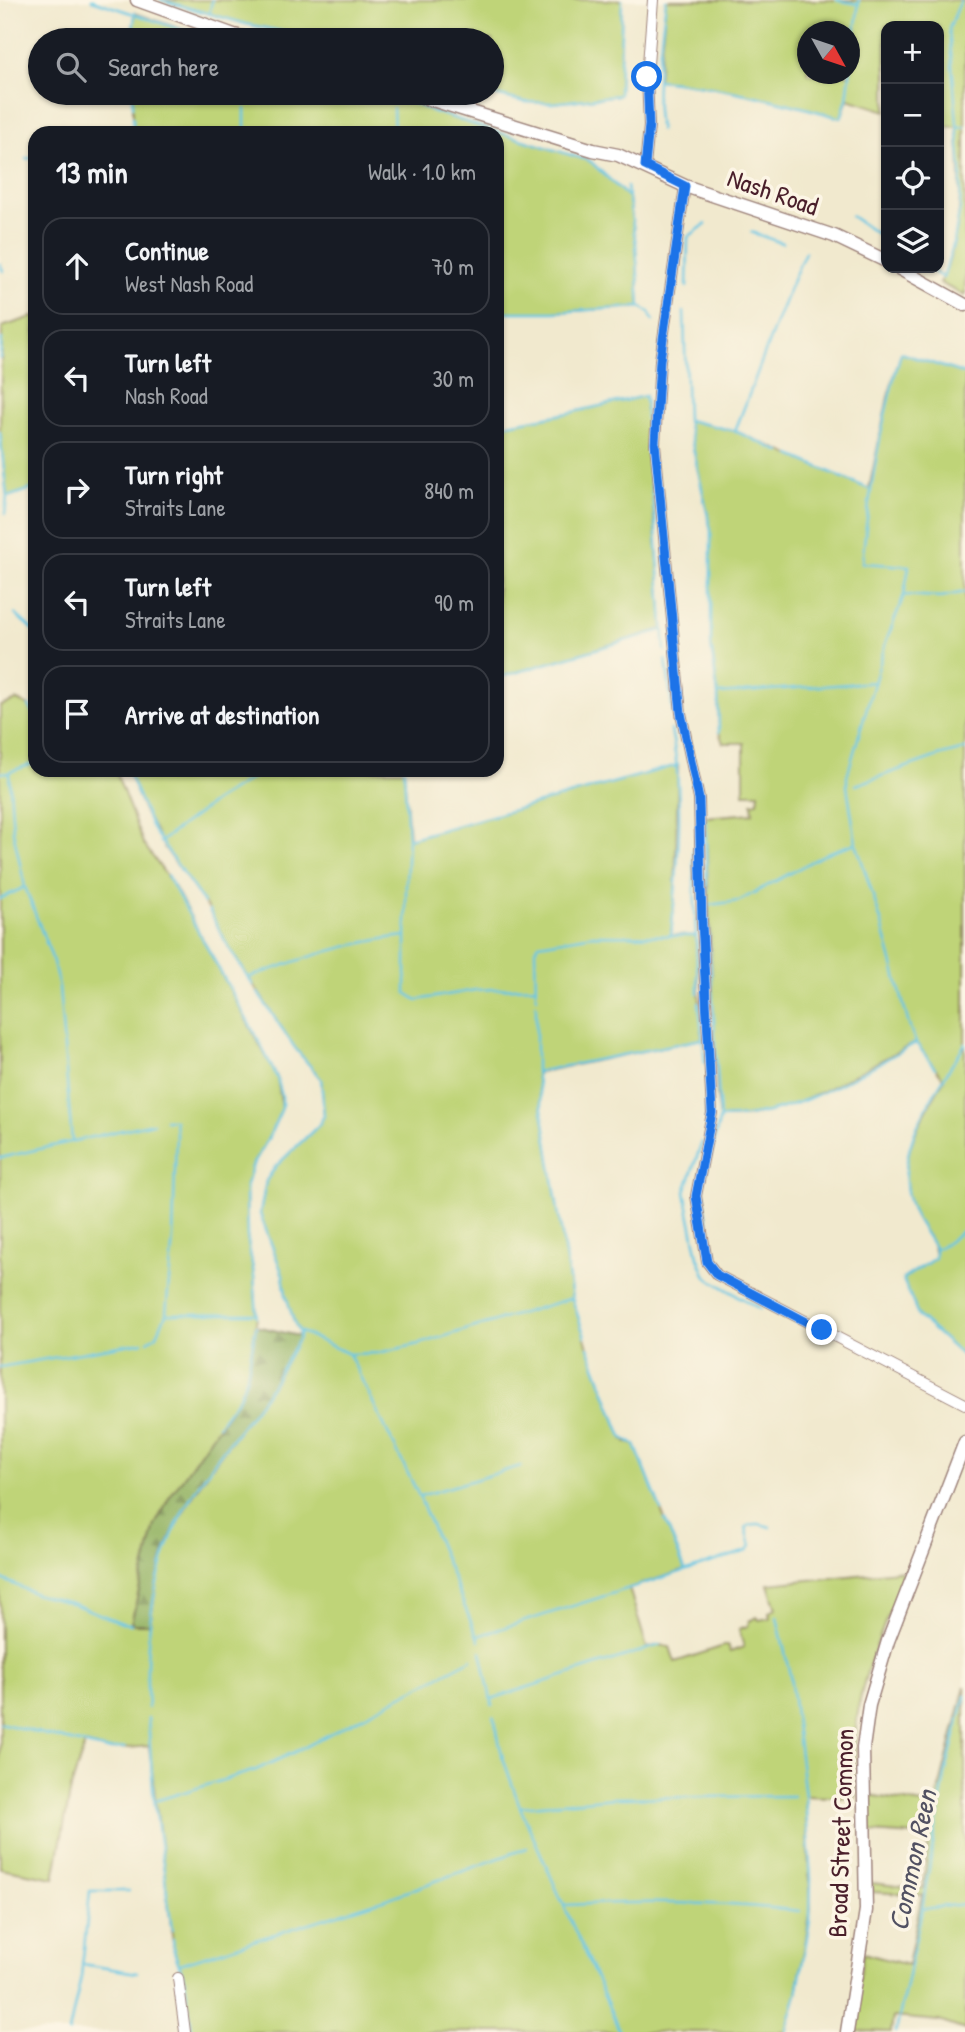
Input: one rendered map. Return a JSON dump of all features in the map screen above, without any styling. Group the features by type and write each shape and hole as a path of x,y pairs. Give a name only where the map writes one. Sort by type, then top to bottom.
{"street":[{"path":"137,0 215,28"},
{"path":"645,166 649,125 647,77 653,0"},
{"name":"Nash Road","path":"449,105 593,150 618,155 685,186 834,236 881,259"},
{"path":"685,186 660,360 655,443 681,713 699,799 702,923 712,1113 696,1196 707,1262 717,1275 965,1404"},
{"path":"907,273 965,304"},
{"name":"Broad Street Common","path":"847,2032 866,1910 863,1748 869,1705 888,1641 965,1443"},
{"path":"178,1978 185,2032"}],"green space":[{"path":"161,0 622,0 619,95 553,103 526,102 504,97 504,28 266,28"},
{"path":"666,0 965,0 965,296 940,283 948,264 957,226 960,187 957,127 944,126 944,21 881,21 881,109 848,99 841,118 704,86 658,80"},
{"path":"135,13 178,28 133,28"},
{"path":"133,105 418,105 479,126 133,126"},
{"path":"504,134 590,161 629,198 636,245 640,307 504,312"},
{"path":"28,318 28,490 7,497 0,432 2,327"},
{"path":"901,353 965,374 965,1358 919,1317 903,1279 935,1258 932,1245 912,1210 906,1174 912,1142 944,1079 916,1043 822,1092 774,1111 720,1118 717,1096 705,817 753,813 752,803 758,802 759,793 744,793 744,743 723,743 719,732 718,694 711,645 711,530 687,420 735,431 869,489 888,397"},
{"path":"645,396 663,629 504,676 504,425"},
{"path":"17,700 28,706 28,777 118,777 143,843 175,888 277,1077 282,1108 253,1164 246,1186 247,1236 254,1275 257,1317 247,1376 239,1397 169,1498 155,1525 131,1623 150,1624 161,1565 176,1526 210,1469 268,1391 299,1338 283,1275 260,1214 266,1181 276,1166 318,1126 324,1116 321,1079 295,1048 226,943 209,910 164,847 145,813 130,777 405,777 409,839 678,765 675,896 671,935 696,936 702,1039 536,1073 572,1298 622,1437 626,1442 635,1445 685,1570 629,1588 647,1648 660,1645 670,1647 675,1662 727,1645 730,1652 744,1647 739,1629 748,1626 749,1621 757,1617 759,1620 770,1618 769,1612 776,1609 768,1584 898,1571 903,1573 904,1577 878,1640 861,1693 855,1738 855,1798 805,1796 811,1908 797,1994 786,2032 192,2032 185,1981 174,1951 149,1746 107,1750 85,1744 71,1788 54,1878 0,1868 0,706"},
{"path":"256,1326 299,1338 273,1384 186,1506 161,1565 150,1624 131,1624 155,1525 169,1498 239,1397 247,1376"},
{"path":"965,1686 965,2030 939,2021 893,2017 891,2032 852,2031 863,1953 908,1965 922,1895 872,1892 871,1883 923,1889 929,1836 871,1832 869,1795 935,1806"}],"waterway":[{"path":"92,0 177,28"},
{"path":"161,0 266,28"},
{"path":"210,12 212,0"},
{"path":"504,97 525,102 553,103 619,95 622,0"},
{"path":"660,130 657,84 666,0"},
{"path":"837,0 858,4"},
{"path":"658,80 751,95 841,118 847,99 859,0"},
{"path":"936,273 943,278 954,242 960,208 961,171 949,29 961,0"},
{"path":"133,28 135,13"},
{"path":"418,105 479,126"},
{"path":"393,108 394,126"},
{"path":"245,109 245,126"},
{"path":"133,117 133,126"},
{"path":"957,127 965,126"},
{"path":"504,134 590,161 629,198"},
{"path":"627,187 636,245 640,307"},
{"path":"851,216 881,237"},
{"path":"687,287 688,237 706,224"},
{"path":"751,232 782,243"},
{"path":"735,431 805,252"},
{"path":"0,264 3,271"},
{"path":"504,312 640,307 649,312 653,321"},
{"path":"684,312 687,420 711,530 711,645 718,694 719,732"},
{"path":"0,358 2,339"},
{"path":"935,1068 916,1043 909,1025 882,924 856,843 847,776 886,642 904,595 909,566 862,563 876,457 901,353 965,374"},
{"path":"504,425 645,396 665,651"},
{"path":"687,420 735,431 781,452"},
{"path":"0,432 7,497 5,514"},
{"path":"791,455 869,489"},
{"path":"7,497 28,490"},
{"path":"904,595 941,597 965,592"},
{"path":"15,614 28,626"},
{"path":"504,676 662,630"},
{"path":"666,660 673,713"},
{"path":"718,694 875,682"},
{"path":"671,730 679,806 678,858 671,935"},
{"path":"856,785 965,749"},
{"path":"0,773 28,765"},
{"path":"408,839 678,765"},
{"path":"9,772 13,831 25,887 52,958 59,987 72,1142"},
{"path":"130,777 153,830 204,903"},
{"path":"160,842 215,801 254,777"},
{"path":"404,777 408,839 406,993 417,1000 476,990 535,987"},
{"path":"705,817 708,925 720,1118 705,1176"},
{"path":"709,905 739,901 827,853 856,843"},
{"path":"693,850 698,993"},
{"path":"167,875 261,1045 277,1078 282,1096 282,1108 253,1164 246,1186 247,1236 254,1275 257,1317"},
{"path":"0,899 25,887"},
{"path":"209,910 253,985"},
{"path":"536,997 535,949 539,944 593,935 696,936"},
{"path":"248,978 325,952 405,936"},
{"path":"258,993 295,1048 321,1079 324,1116 318,1126 276,1166 266,1181 260,1214 283,1275 286,1295 299,1331 349,1354 378,1353 419,1344 572,1298"},
{"path":"699,1003 705,1063"},
{"path":"536,1004 536,1072 572,1298 585,1337"},
{"path":"536,1072 702,1039"},
{"path":"720,1118 747,1116 797,1103 846,1081 916,1043"},
{"name":"Common Reen","path":"935,1249 913,1212 907,1190 906,1168 918,1124 965,1044"},
{"path":"706,1118 707,1101"},
{"path":"148,1341 157,1335 166,1314 173,1237 176,1134 175,1120 165,1120"},
{"path":"0,1158 153,1123"},
{"path":"702,1142 685,1192 698,1257 706,1277 760,1309"},
{"path":"703,1186 708,1228"},
{"path":"935,1249 965,1229"},
{"path":"935,1249 935,1258 903,1279 919,1317 965,1358"},
{"path":"166,1314 256,1314"},
{"path":"218,1425 239,1397 247,1376 256,1326"},
{"path":"148,1708 147,1653 154,1599 160,1572 178,1521 217,1459 268,1391 299,1338 299,1331"},
{"path":"0,1367 143,1342"},
{"path":"588,1347 622,1437 635,1445 661,1510"},
{"path":"349,1354 419,1496 479,1641"},
{"path":"420,1496 521,1466"},
{"path":"665,1520 685,1570"},
{"path":"478,1636 747,1551 751,1546 746,1527 752,1524 770,1527"},
{"path":"0,1578 38,1595 71,1603 131,1624"},
{"path":"777,1617 790,1675 805,1796 811,1879 810,1920 797,1994 786,2032"},
{"path":"491,1699 660,1645"},
{"path":"481,1651 492,1705"},
{"path":"155,1801 256,1770 472,1659"},
{"name":"Common Reen","path":"896,2032 922,1909 945,1775 965,1696"},
{"path":"494,1717 502,1755 520,1807 620,2032"},
{"path":"148,1718 153,1790 172,1930"},
{"path":"0,1723 107,1750 125,1748"},
{"path":"520,1807 614,1798 793,1796"},
{"path":"180,1964 386,1899 527,1848"},
{"path":"69,2032 81,1977 90,1891 129,1891"},
{"path":"565,1905 683,1903 800,1911"},
{"path":"922,1909 965,1904"},
{"path":"173,1939 174,1951 185,1981 192,2032"},
{"path":"82,1964 137,1973"}],"route":[{"path":"647,77 649,125 645,166 685,186 660,360 655,443 681,713 699,799 702,923 712,1113 697,1184 697,1210 707,1262 717,1275 822,1330"}]}
